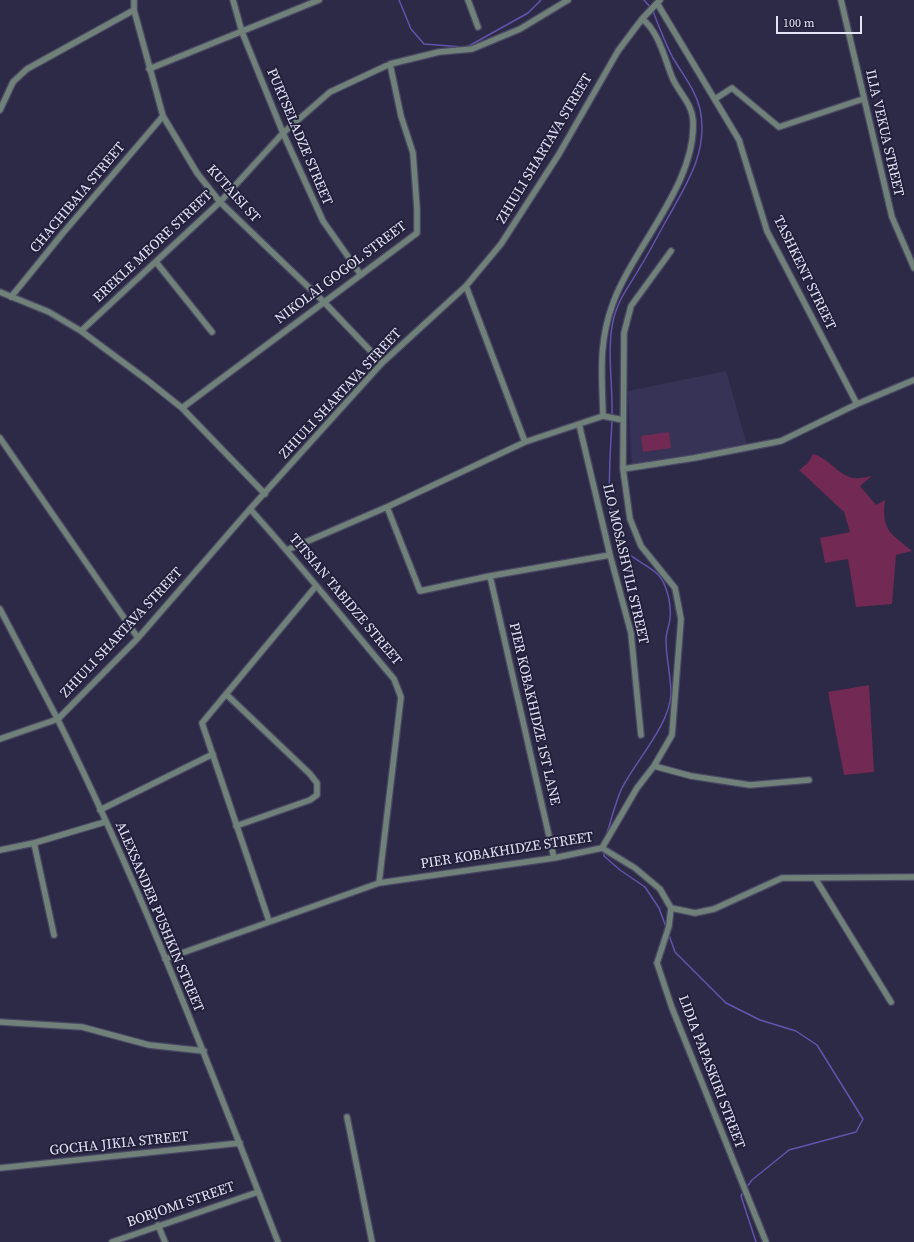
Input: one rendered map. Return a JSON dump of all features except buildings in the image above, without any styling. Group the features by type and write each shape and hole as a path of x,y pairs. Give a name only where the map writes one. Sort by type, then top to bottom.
{"street":[{"name":"KUTAISI ST","path":"134,0 134,10 163,116 197,173 220,202 324,302 382,363"},
{"name":"PURTSELADZE STREET","path":"232,0 242,32 283,134 323,221 361,275"},
{"path":"149,69 319,0"},
{"path":"468,0 478,27"},
{"name":"EREKLE MEORE STREET","path":"82,331 220,202 283,134 330,92 390,64 439,52 472,49 520,29 568,0"},
{"name":"ILIA VEKUA STREET","path":"841,0 863,99 892,217 914,268"},
{"name":"ZHIULI SHARTAVA STREET","path":"0,739 58,719 138,638 250,509 382,363 466,286 501,244 559,154 618,51 642,19 659,1"},
{"name":"TASHKENT STREET","path":"659,1 739,140 767,231 857,404"},
{"path":"0,110 13,82 27,69 134,10"},
{"path":"604,416 601,348 613,302 665,209 688,162 691,149 693,119 690,105 675,84 655,35 647,23 642,19"},
{"name":"NIKOLAI GOGOL STREET","path":"182,408 415,236 418,230 412,153 401,116 390,64"},
{"path":"715,99 732,88 779,128 863,99"},
{"name":"CHACHIBAIA STREET","path":"11,297 63,233 163,116"},
{"name":"PIER KOBAKHIDZE STREET","path":"165,960 379,883 554,858 602,848 637,788 654,766 672,735 682,619 675,588 641,546 630,519 623,469 624,333 631,306 671,250"},
{"path":"156,262 212,332"},
{"path":"466,286 525,442"},
{"path":"0,292 49,312 82,331 182,408 265,494"},
{"path":"623,469 694,458 781,441 857,404 914,380"},
{"path":"288,550 388,507 525,442 604,416 623,420"},
{"name":"ILO MOSASHVILI STREET","path":"579,424 610,555 631,633 641,735"},
{"path":"0,438 138,638"},
{"path":"388,507 420,591 490,576 610,555"},
{"name":"TITSIAN TABIDZE STREET","path":"250,509 288,550 316,586 394,679 401,697 379,883"},
{"name":"PIER KOBAKHIDZE 1ST LANE","path":"490,576 554,858"},
{"path":"270,921 236,826 202,723 316,586"},
{"name":"ALEXSANDER PUSHKIN STREET","path":"0,609 58,719 106,822 204,1051 278,1242"},
{"path":"226,694 310,774 317,783 317,795 310,800 236,826"},
{"path":"100,810 213,754"},
{"path":"654,766 691,776 750,785 809,780"},
{"path":"0,850 34,843 106,822"},
{"path":"34,843 54,935"},
{"path":"602,848 635,868 660,889 671,908 696,913 708,911 782,878 914,877"},
{"path":"815,878 891,1002"},
{"name":"LIDIA PAPASKIRI STREET","path":"671,908 669,926 657,963 672,1008 766,1242"},
{"path":"0,1022 82,1027 150,1045 204,1051"},
{"path":"347,1117 372,1242"},
{"name":"GOCHA JIKIA STREET","path":"0,1168 240,1143"},
{"name":"BORJOMI STREET","path":"112,1242 258,1192"},
{"path":"158,1225 165,1242"}],"shaded area":[{"path":"726,371 747,445 702,455 632,466 628,391"},
{"path":"669,432 671,448 643,452 641,436"},
{"path":"813,454 824,459 843,474 853,478 872,476 860,486 876,505 885,500 884,510 886,525 893,535 912,551 896,555 892,604 856,607 848,559 825,563 820,538 850,532 844,512 799,470 808,463"},
{"path":"869,685 874,772 844,775 828,692"}],"waterway":[{"path":"399,0 411,29 424,44 463,47"},
{"path":"467,47 528,13 541,0"},
{"path":"644,0 651,8"},
{"path":"612,416 610,341 616,310 688,181 694,168 701,140 702,125 698,102 670,52 653,11"},
{"path":"606,836 621,790 658,731 669,706 671,694 666,640 670,619 669,598 662,580 658,575 624,550 617,539 613,524 609,488 612,420"},
{"path":"604,851 604,856 620,870 645,887 659,908 666,927"},
{"path":"669,935 675,952 726,1003 760,1020 796,1031 817,1045 863,1119 856,1132 789,1150 752,1180 746,1188"},
{"path":"744,1191 741,1196 756,1242"}]}
